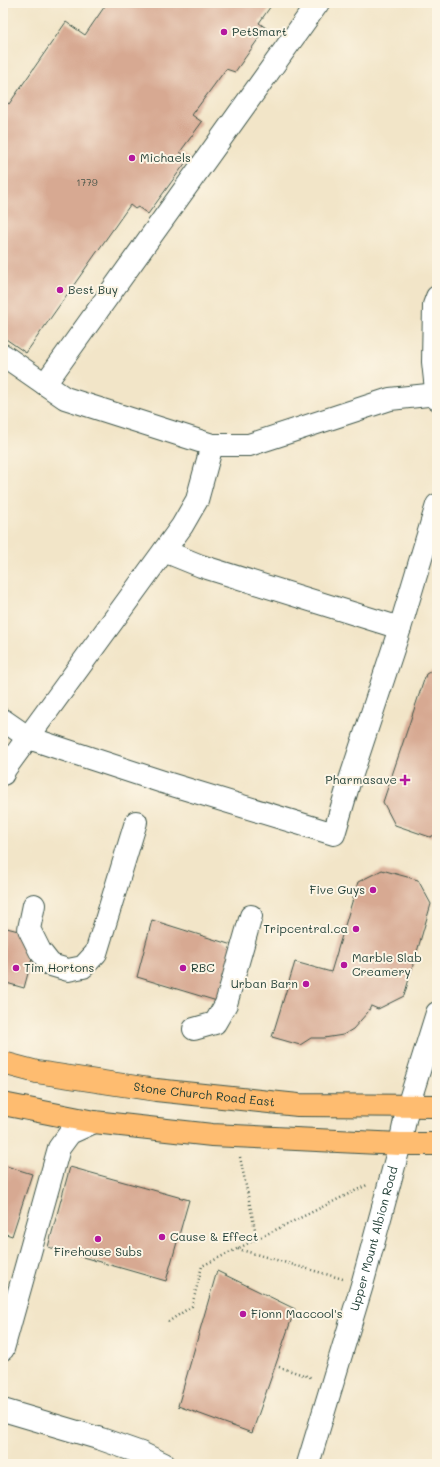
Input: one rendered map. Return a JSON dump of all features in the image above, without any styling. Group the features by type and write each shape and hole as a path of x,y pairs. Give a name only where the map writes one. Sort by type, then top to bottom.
{"main road":[{"name":"Stone Church Road East","path":"3,1063 37,1072 156,1090 298,1105 437,1106"},
{"path":"3,1104 94,1122 212,1135 400,1144 437,1144"}],"street":[{"path":"45,384 318,3"},
{"path":"3,355 65,398 212,445 249,445 390,399 437,396 432,362 434,305 437,297"},
{"path":"3,774 5,769 182,526 197,500 212,445"},
{"path":"3,720 28,738 163,782 334,834 349,783 400,628 437,505"},
{"path":"164,550 201,566 400,628"},
{"path":"34,905 28,929 40,951 51,965 68,970 83,967 96,953 130,821"},
{"path":"194,1029 215,1023 226,1004 251,916"},
{"name":"Upper Mount Albion Road","path":"308,1464 362,1285 390,1184 408,1106 437,1013"},
{"path":"3,1349 59,1148 70,1133 94,1122"},
{"path":"3,1410 101,1439 141,1453 164,1464"}],"path":[{"path":"235,1136 257,1239"},
{"path":"168,1322 192,1306 202,1266 372,1182 390,1184"},
{"path":"238,1248 362,1285"},
{"path":"279,1367 332,1384"}],"building":[{"path":"107,3 273,3 259,23 266,28 235,72 226,69 192,115 202,122 180,152 189,158 148,214 138,207 135,209 130,205 26,353 3,337 3,100 9,104 66,22 85,35"},
{"path":"437,668 437,834 430,837 395,825 383,802 426,674"},
{"path":"382,870 418,880 431,904 404,996 378,1009 371,1006 368,1012 353,1029 343,1035 324,1038 311,1038 300,1045 272,1037 295,962 331,972 358,882"},
{"name":"RBC","path":"152,920 235,946 217,1001 137,977"},
{"name":"Tim Hortons","path":"3,927 22,932 33,955 24,988 3,982"},
{"path":"3,1165 32,1174 12,1236 3,1233"},
{"path":"70,1167 189,1200 166,1281 48,1247"},
{"path":"217,1271 295,1309 252,1433 178,1406"}],"place":[{"name":"PetSmart","path":"224,32"},
{"name":"Michaels","path":"132,158"},
{"name":"Best Buy","path":"60,290"},
{"name":"Pharmasave","path":"405,780"},
{"name":"Five Guys","path":"373,890"},
{"name":"Tripcentral.ca","path":"356,929"},
{"name":"Marble Slab Creamery","path":"344,965"},
{"name":"Tim Hortons","path":"16,968"},
{"name":"RBC","path":"183,968"},
{"name":"Urban Barn","path":"306,984"},
{"name":"Cause & Effect","path":"162,1237"},
{"name":"Firehouse Subs","path":"98,1239"},
{"name":"Fionn Maccool's","path":"243,1314"}]}
